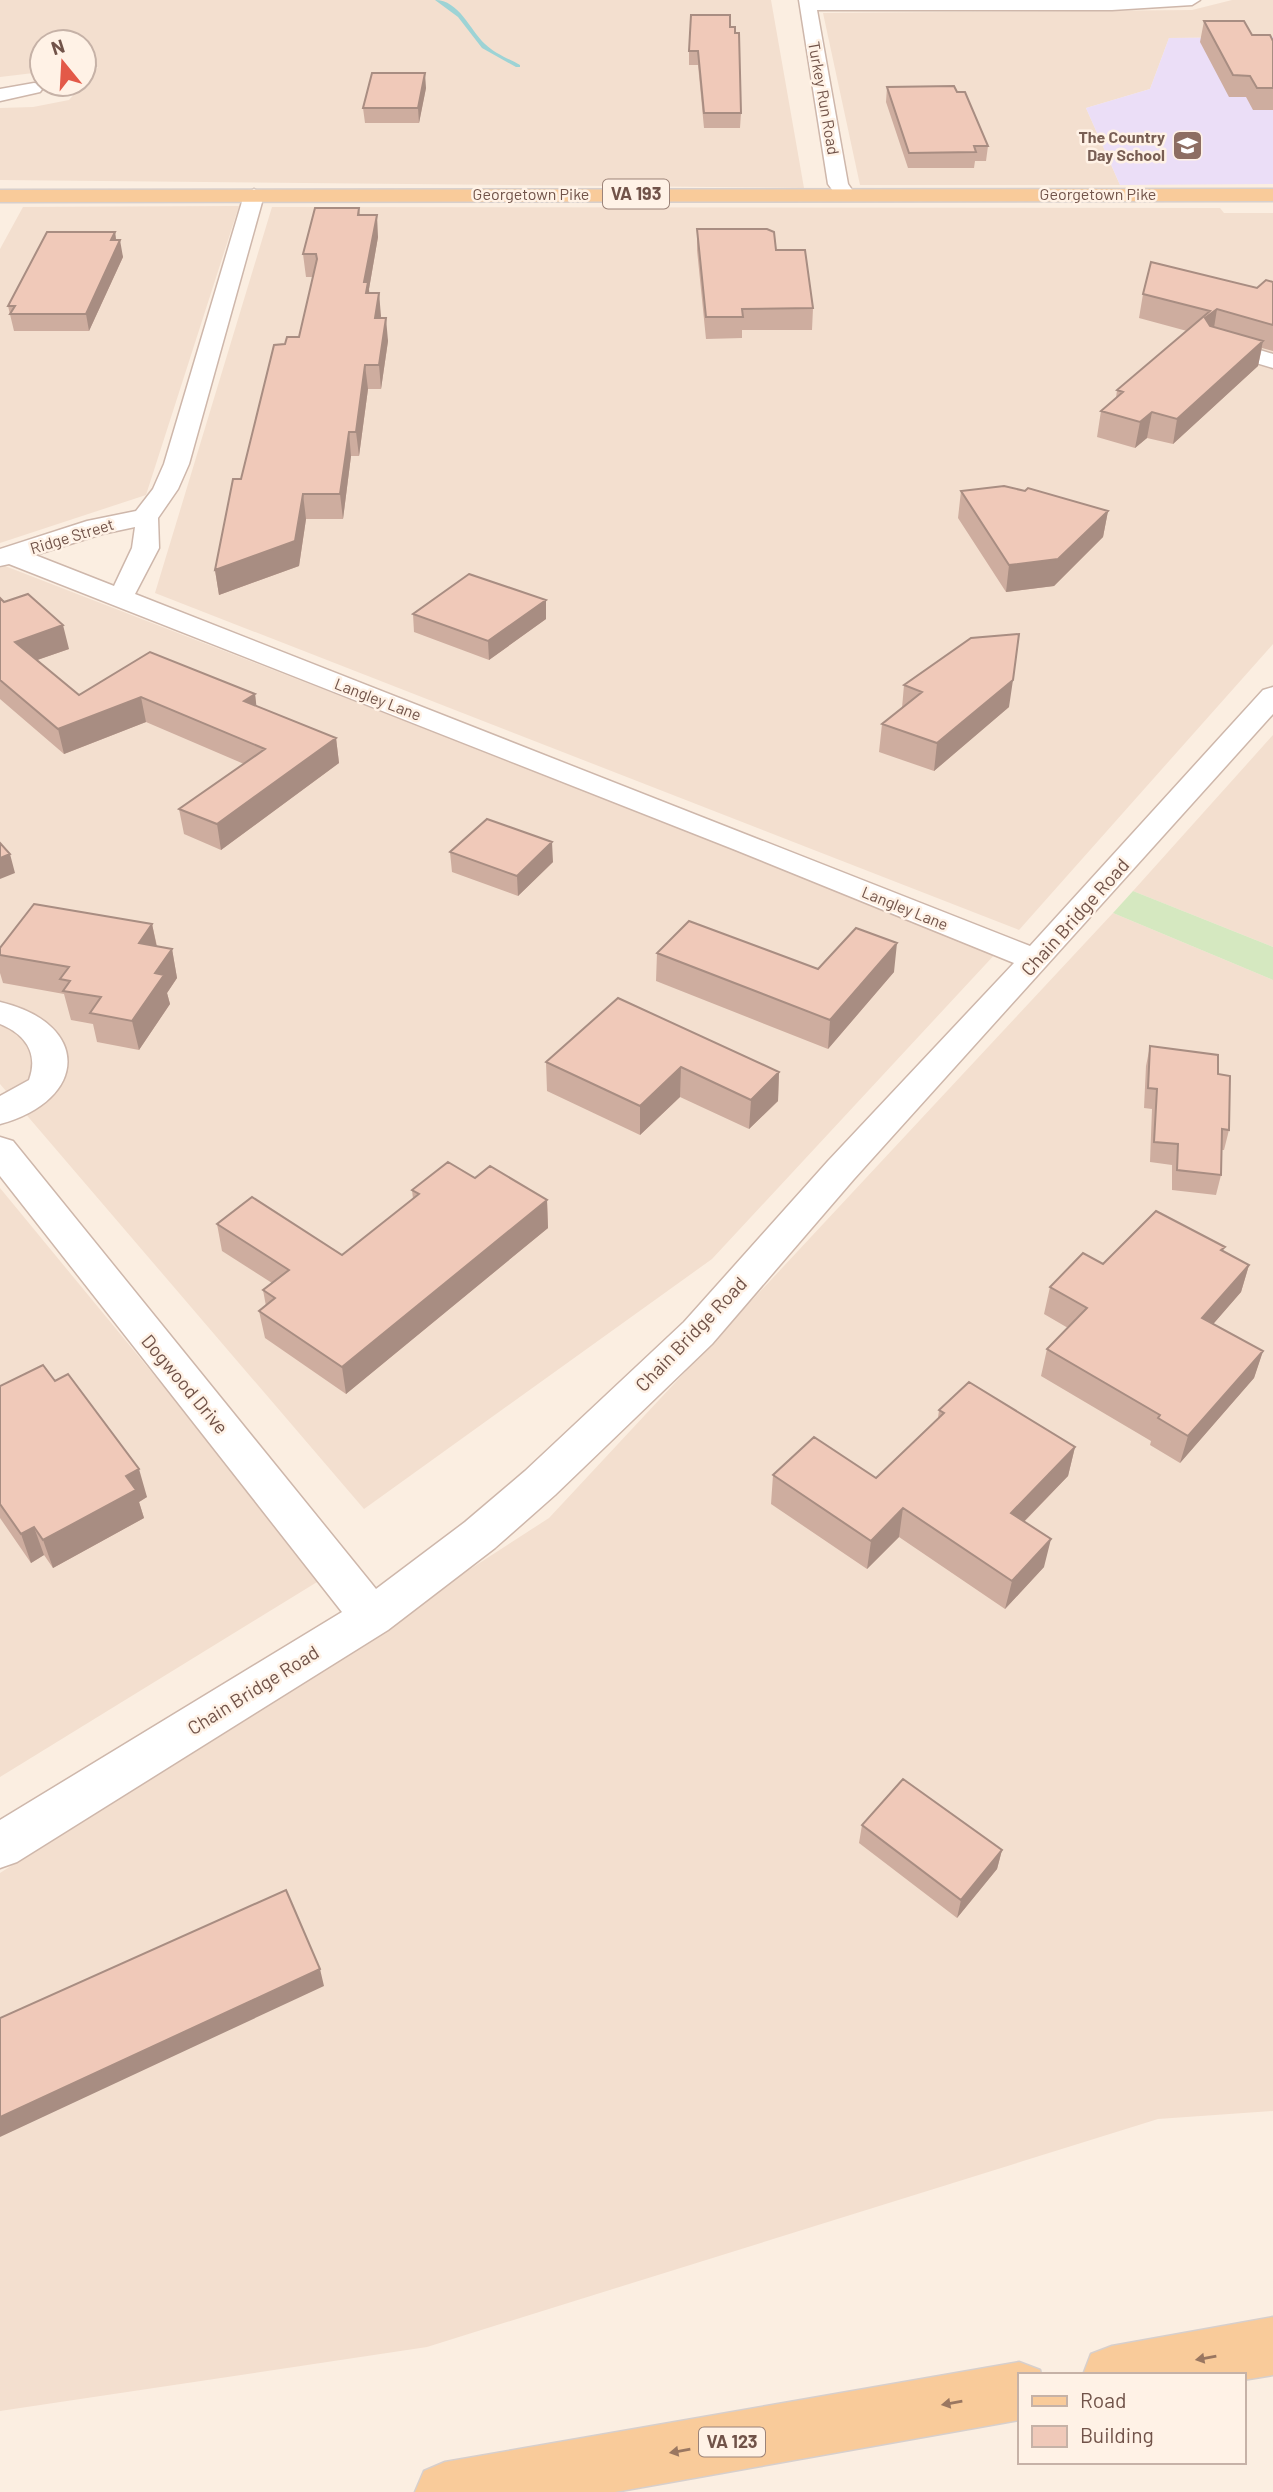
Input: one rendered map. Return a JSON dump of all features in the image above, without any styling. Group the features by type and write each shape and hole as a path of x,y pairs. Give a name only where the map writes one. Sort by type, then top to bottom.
{"main road":[{"name":"Georgetown Pike","path":"0,196 1273,195"},
{"path":"1123,2373 1273,2346"},
{"name":"VA 123","path":"445,2492 1018,2391"}],"street":[{"path":"808,3 1112,5 1192,0"},
{"name":"Turkey Run Road","path":"808,3 838,184 845,194"},
{"path":"0,95 28,89"},
{"path":"120,597 136,573 147,540 145,517 169,487 178,466 189,415 254,195"},
{"path":"1214,343 1273,361"},
{"name":"Ridge Street","path":"5,557 96,527 145,517"},
{"name":"Langley Lane","path":"5,557 120,597 744,842 1036,960"},
{"name":"Chain Bridge Road","path":"0,1846 372,1617 480,1535 698,1333 841,1170 1036,960 1273,696"},
{"path":"0,1013 14,1015 41,1034 51,1065 43,1087 0,1112"},
{"name":"Dogwood Drive","path":"0,1150 133,1323 244,1455 372,1617"}],"shaded area":[{"path":"0,0 771,0 804,188 0,180 0,108 33,107 71,98 98,98 98,28 28,28 28,74 0,77"},
{"path":"1232,0 1273,0 1273,37 1169,38 1150,89 1086,108 1120,185 860,185 823,13 1192,10"},
{"name":"The Country Day School","path":"1273,37 1273,184 1120,185 1086,108 1150,89 1169,38"},
{"path":"239,206 146,495 0,543 0,249 23,207"},
{"path":"272,207 1220,208 1224,213 1273,213 1273,644 1019,930 155,593"},
{"path":"5,566 998,951 712,1259 364,1509 0,1084 0,568"},
{"path":"1273,735 1273,947 1133,891"},
{"path":"1113,913 1273,980 1273,2111 1158,2119 427,2347 0,2411 0,1873 549,1518"},
{"path":"0,1188 322,1579 0,1777"}],"green space":[{"path":"1133,891 1273,947 1273,980 1113,913"}],"building":[{"path":"691,15 730,15 730,27 735,27 735,33 739,33 741,113 704,113 698,51 689,51"},
{"path":"1204,21 1244,21 1252,35 1270,35 1273,41 1273,88 1257,88 1250,76 1233,75"},
{"path":"372,73 425,73 418,108 363,108"},
{"path":"954,86 957,92 965,92 988,146 974,146 976,152 909,153 887,87"},
{"path":"315,208 359,208 358,215 377,215 364,282 368,282 366,293 379,293 375,318 386,318 379,365 365,365 356,432 349,432 340,494 303,494 295,541 215,570 233,479 241,479 274,345 285,344 287,337 299,337 317,259 316,254 303,254"},
{"path":"697,229 767,229 774,232 776,250 805,250 813,308 742,309 743,317 706,317"},
{"path":"47,232 115,232 111,240 120,240 86,314 10,314 15,306 8,306"},
{"path":"1151,262 1257,288 1266,280 1273,282 1273,325 1217,309 1205,318 1210,326 1263,341 1177,419 1152,412 1140,422 1101,411 1123,392 1117,390 1210,311 1143,294"},
{"path":"1004,486 1025,491 1028,488 1108,511 1058,559 1009,565 961,491"},
{"path":"469,574 546,600 488,641 413,614"},
{"path":"28,594 63,625 15,642 79,695 150,652 255,694 244,701 336,738 217,824 179,809 265,749 141,697 58,729 0,680 0,598 4,602"},
{"path":"1019,634 1013,680 937,743 882,724 922,692 904,685 971,638"},
{"path":"487,819 552,842 517,876 450,852"},
{"path":"0,843 10,854 0,858"},
{"path":"34,904 152,924 139,943 172,949 155,973 164,975 132,1021 90,1013 101,997 63,991 70,981 60,979 69,967 0,955 0,948"},
{"path":"689,921 818,969 856,928 897,943 830,1020 657,953"},
{"path":"618,998 779,1072 751,1100 681,1067 640,1106 546,1062"},
{"path":"1150,1046 1218,1055 1218,1074 1230,1076 1229,1130 1222,1129 1221,1175 1177,1170 1178,1144 1154,1142 1157,1089 1148,1088"},
{"path":"448,1162 475,1178 490,1166 547,1200 342,1367 259,1311 275,1298 263,1290 289,1270 217,1224 252,1197 342,1255 419,1194 412,1190"},
{"path":"1156,1211 1225,1247 1221,1250 1249,1265 1202,1318 1263,1351 1188,1436 1158,1418 1160,1415 1047,1349 1087,1308 1050,1287 1083,1253 1103,1264"},
{"path":"43,1365 55,1381 68,1374 139,1469 126,1476 136,1490 43,1540 34,1527 21,1534 0,1504 0,1386"},
{"path":"969,1382 1075,1447 1011,1513 1051,1539 1012,1581 903,1508 871,1541 773,1475 814,1437 876,1478 944,1413 939,1410"},
{"path":"903,1779 1002,1850 961,1900 862,1825"},
{"path":"286,1890 320,1969 0,2117 0,2018"}],"waterway":[{"path":"438,0 460,16 484,47 518,66"}],"place":[{"name":"The Country Day School","path":"1188,146"}]}
